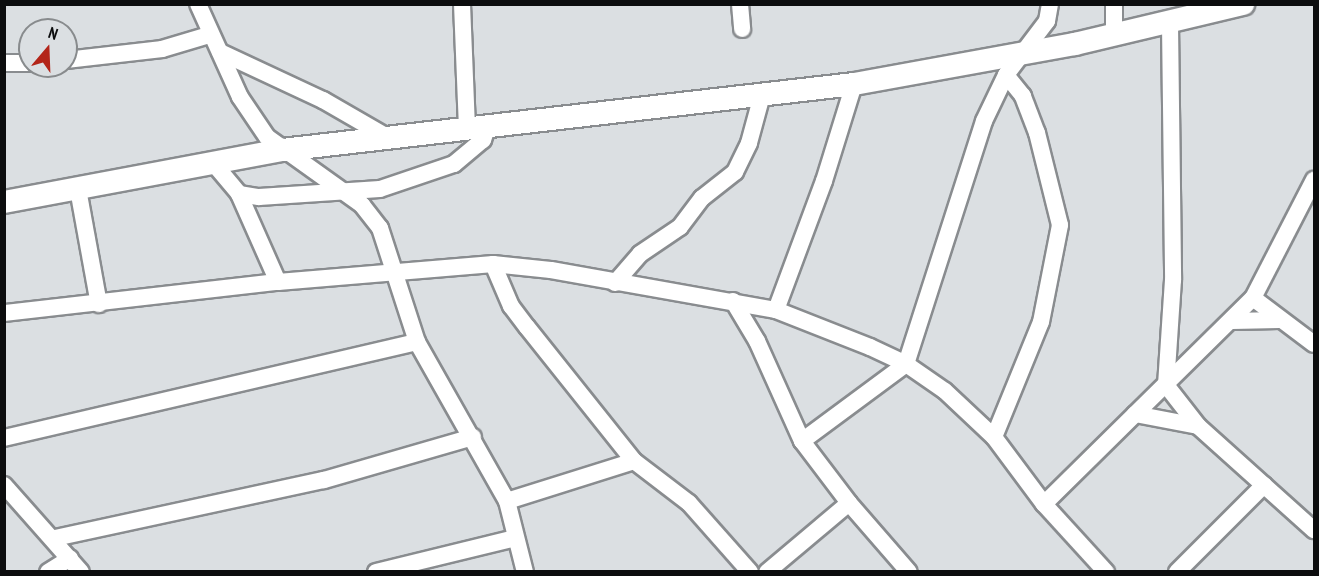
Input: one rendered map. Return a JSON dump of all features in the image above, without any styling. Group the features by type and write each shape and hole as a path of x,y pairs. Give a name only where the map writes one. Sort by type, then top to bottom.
{"street":[{"path":"198,4 209,35 220,52 240,97 267,137 282,150 346,193 380,228 417,342 473,437 507,501 525,572"},
{"path":"239,194 259,197 380,189 454,164 483,140 477,126 462,4"},
{"path":"740,4 742,29"},
{"path":"802,441 906,364 981,131 1006,75 1025,53 1047,21 1050,4"},
{"path":"1114,4 1114,34"},
{"path":"4,202 215,165 282,150 387,136 854,84 1170,24 1243,4"},
{"path":"1170,24 1173,280 1166,385 1198,426 1314,530"},
{"path":"78,59 162,49 209,35"},
{"path":"220,52 323,100 387,136"},
{"path":"994,437 1041,322 1060,225 1037,133 1023,96 1006,75"},
{"path":"776,310 820,191 854,84"},
{"path":"615,283 640,254 680,227 702,198 735,172 749,143 762,95"},
{"path":"215,165 239,194 278,282"},
{"path":"1044,504 1253,298 1314,180"},
{"path":"78,189 99,304"},
{"path":"493,264 512,306 633,461 689,503 750,572"},
{"path":"4,313 278,282 493,264 551,270 776,310 825,327 906,364 961,404 994,437 1044,504 1106,572"},
{"path":"1253,298 1280,321 1314,344"},
{"path":"733,301 757,341 802,441 849,503 909,572"},
{"path":"1232,321 1280,321"},
{"path":"4,438 417,342"},
{"path":"1135,414 1198,426"},
{"path":"55,538 324,480 473,437"},
{"path":"507,501 633,461"},
{"path":"1177,572 1264,484"},
{"path":"4,485 55,538 76,565 48,572"},
{"path":"767,572 849,503"},
{"path":"376,572 515,538"}]}
